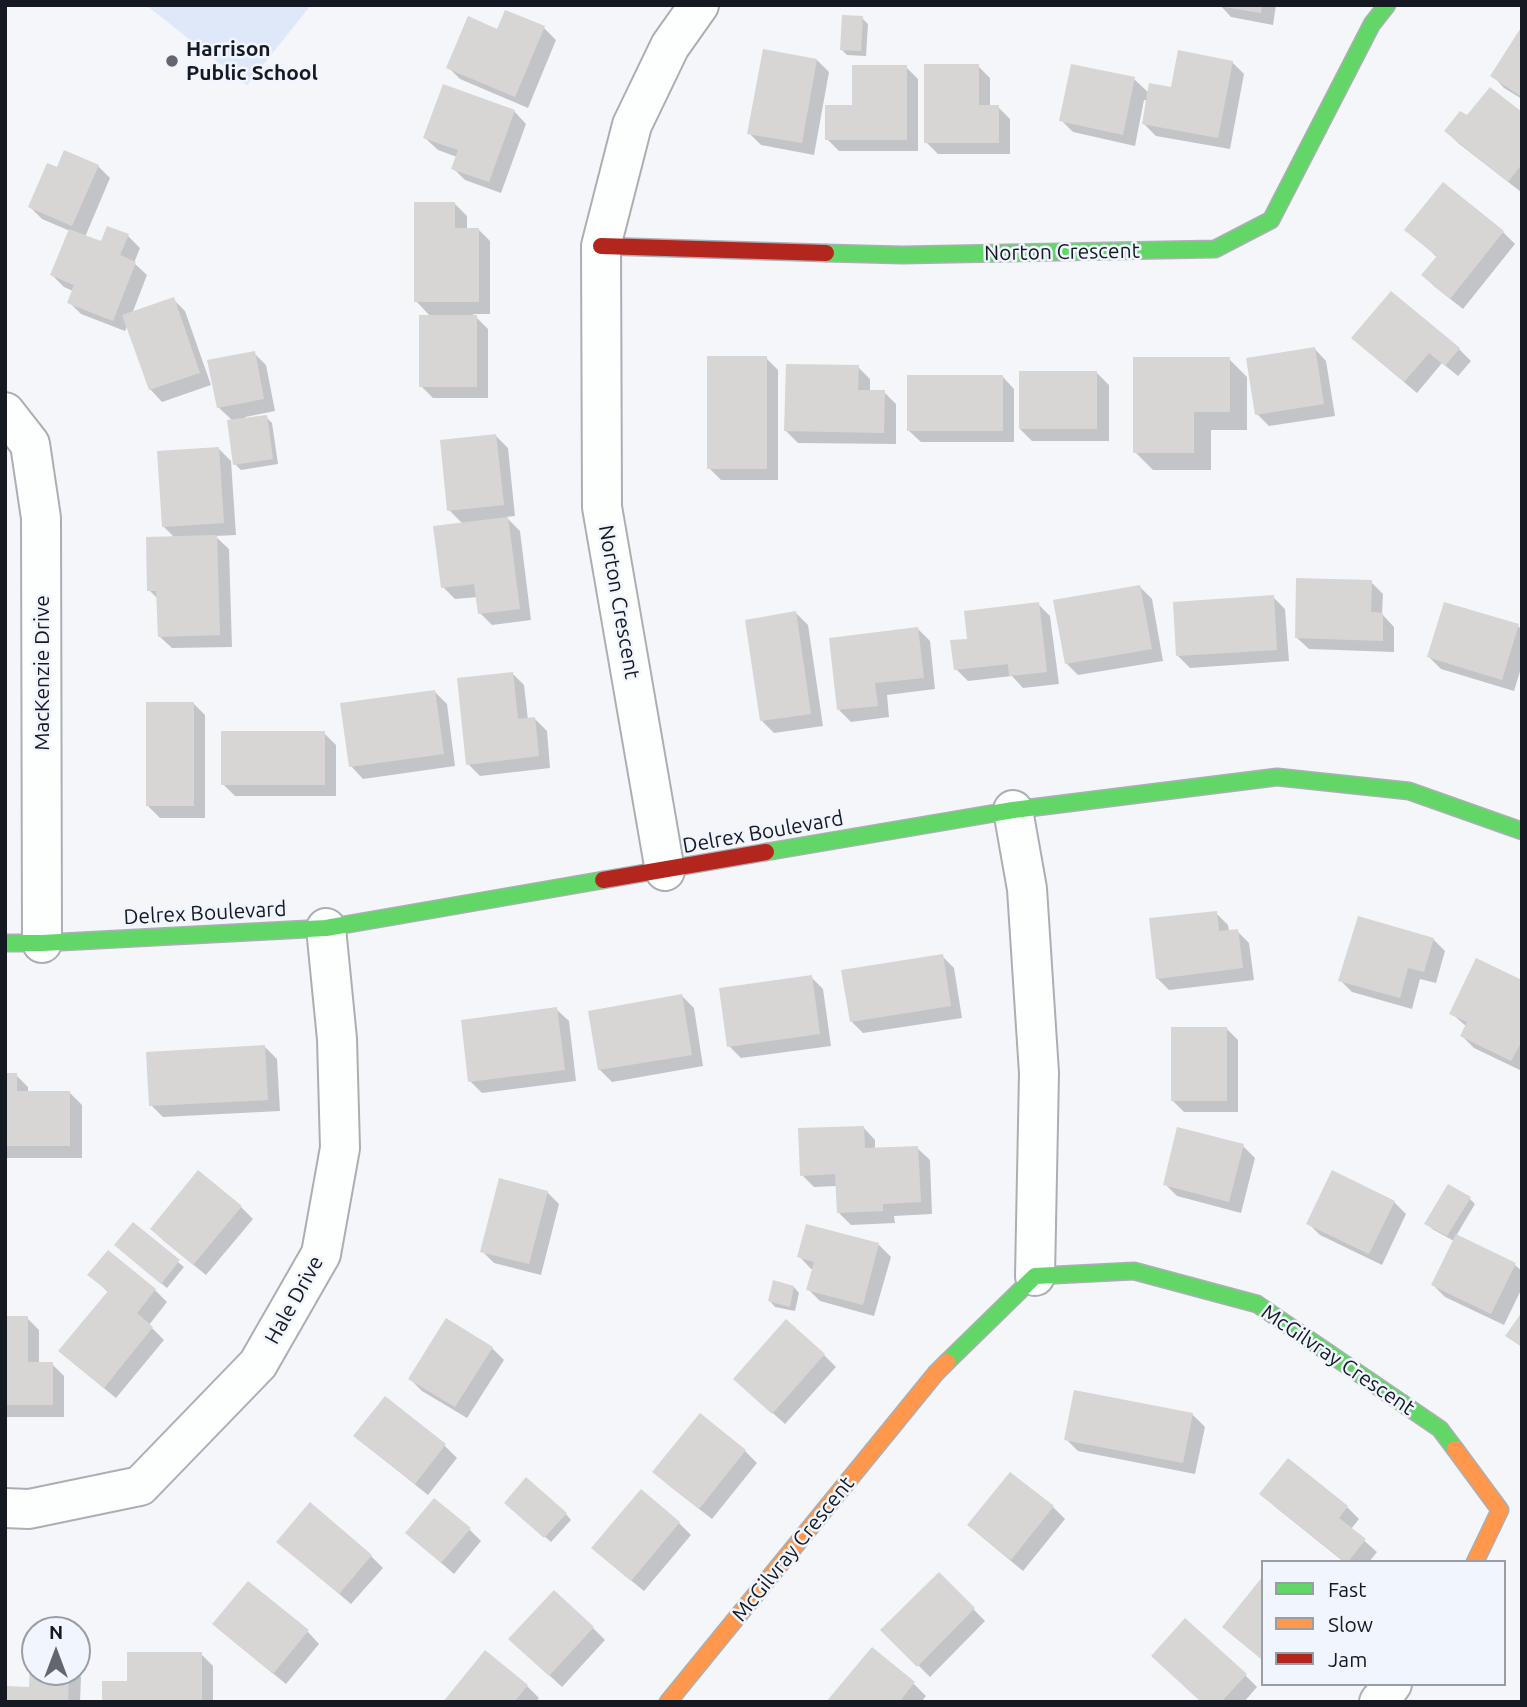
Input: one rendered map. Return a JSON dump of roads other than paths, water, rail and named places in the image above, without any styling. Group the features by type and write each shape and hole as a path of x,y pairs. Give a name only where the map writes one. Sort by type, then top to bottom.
{"street":[{"name":"Norton Crescent","path":"665,871 602,507 601,246 632,125 670,46 699,5"},
{"name":"Norton Crescent","path":"601,246 902,255 1215,249 1271,220 1372,24 1387,5"},
{"name":"MacKenzie Drive","path":"5,412 30,444 41,518 24,943"},
{"name":"Delrex Boulevard","path":"24,943 326,928 1013,810 1277,777 1409,791 1522,831"},
{"path":"1013,810 1027,889 1039,1073 1035,1276"},
{"name":"Hale Drive","path":"5,1508 29,1509 140,1486 258,1364 321,1254 340,1148 337,1039 326,928"},
{"name":"McGilvray Crescent","path":"668,1702 936,1373 1035,1276 1134,1271 1257,1304 1440,1429 1500,1510 1476,1560"},
{"path":"1379,1702 1391,1686"}],"place":[{"name":"Harrison Public School","path":"172,61"}]}
